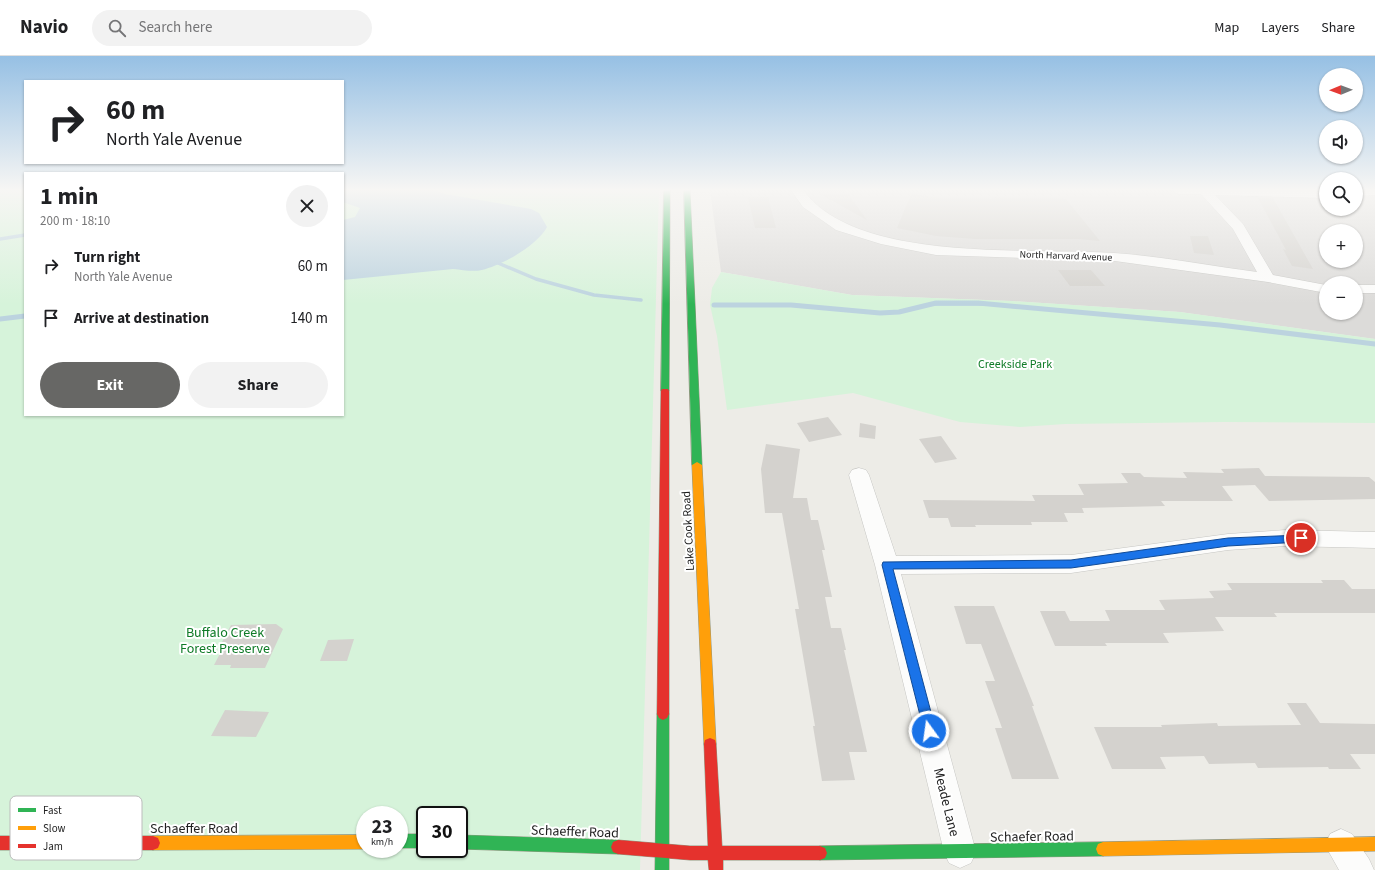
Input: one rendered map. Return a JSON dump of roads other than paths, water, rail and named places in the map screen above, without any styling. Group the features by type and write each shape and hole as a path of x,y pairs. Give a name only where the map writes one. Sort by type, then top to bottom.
{"main road":[{"name":"Lake Cook Road","path":"662,870 667,228"},
{"name":"Lake Cook Road","path":"688,228 699,516 716,870"},
{"name":"Schaeffer Road","path":"142,843 356,842"},
{"name":"Schaeffer Road","path":"468,842 621,847 690,852"},
{"name":"Schaeffer Road","path":"0,843 10,843"},
{"name":"Schaefer Road","path":"690,852 960,852 1375,844"}],"street":[{"name":"North Harvard Avenue","path":"840,228 886,241 936,251 1115,257 1268,278 1319,288"},
{"path":"1239,228 1268,278"},
{"path":"1363,289 1375,289"},
{"name":"Meade Lane","path":"859,475 887,565 960,852"},
{"path":"887,565 1071,564 1228,542 1286,538 1375,540"},
{"path":"1340,845 1358,870"}],"water":[{"path":"344,228 546,228 527,248 499,264 479,271 453,269 344,280"}],"waterway":[{"path":"0,239 24,235"},
{"path":"498,263 536,279 594,295 641,300"},
{"path":"714,305 791,305 880,313 899,312 936,303 978,303 1220,325 1375,344"},
{"path":"933,304 986,304"},
{"path":"0,319 24,316"}],"park label":[{"name":"Creekside Park","path":"1015,364"},
{"name":"Buffalo Creek Forest Preserve","path":"225,640"}]}
